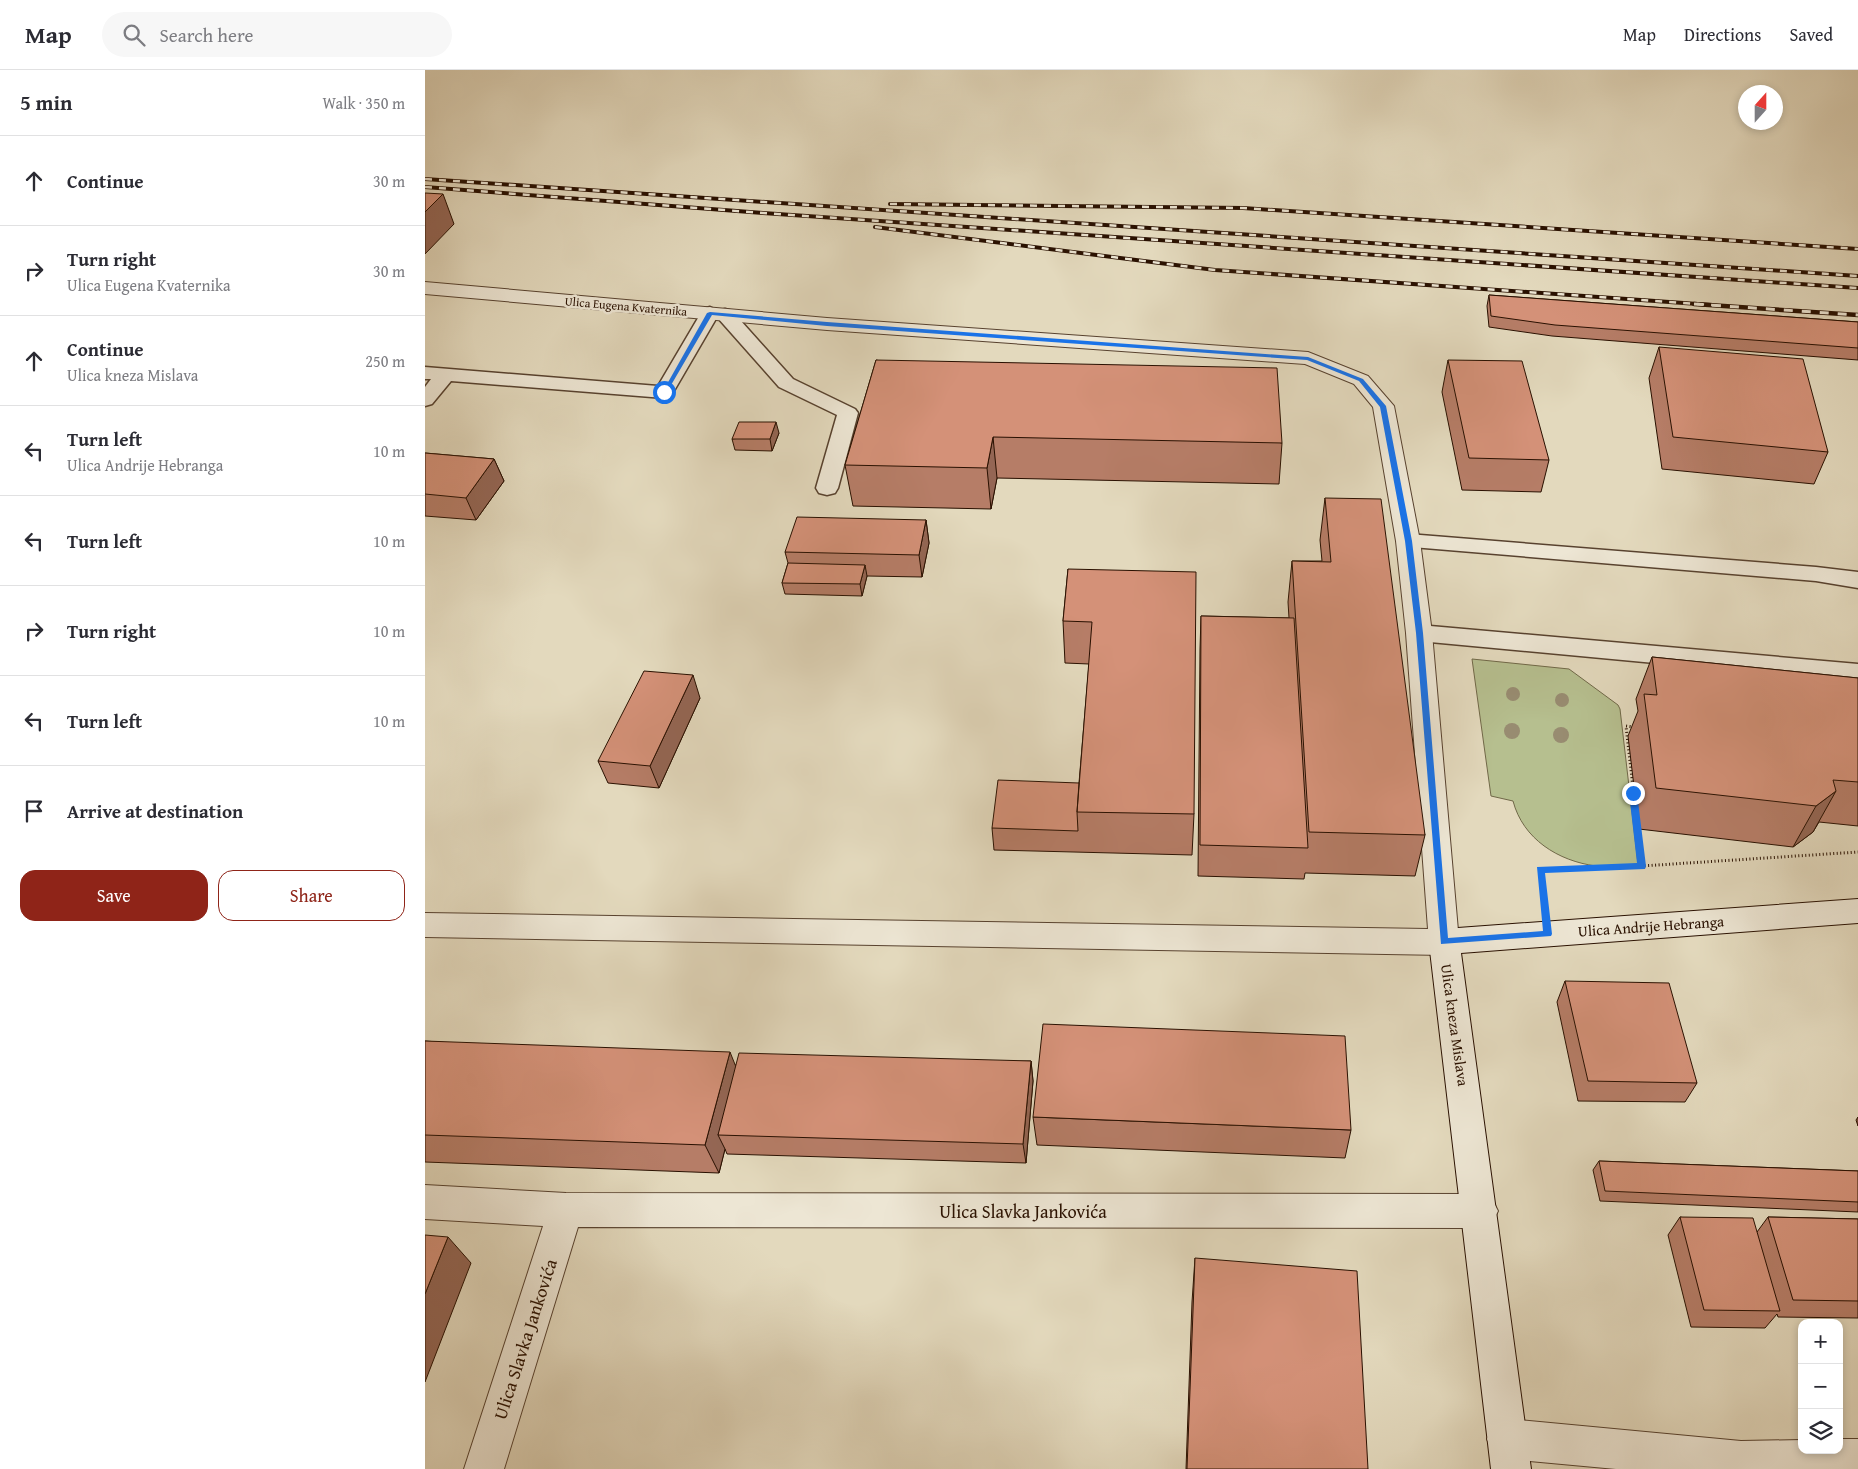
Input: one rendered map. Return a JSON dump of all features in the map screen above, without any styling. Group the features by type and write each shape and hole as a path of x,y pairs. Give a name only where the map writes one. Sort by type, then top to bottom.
{"street":[{"name":"Ulica Eugena Kvaternika","path":"425,288 827,324"},
{"name":"Ulica kneza Mislava","path":"827,324 1308,358 1361,380 1383,406 1409,541 1419,633 1444,942 1480,1211 1509,1454"},
{"name":"Ulica Andrije Hebranga","path":"425,925 1444,942 1858,911"},
{"name":"Ulica Slavka Jankovića","path":"425,1202 565,1210 1480,1211"},
{"name":"Ulica Slavka Jankovića","path":"484,1469 565,1210"},
{"path":"1509,1454 1741,1461 1858,1459"}],"lane":[{"path":"425,373 664,392 717,314 787,383 848,413 827,488"},
{"path":"425,400 445,375"},
{"path":"1409,541 1797,572 1858,580"},
{"path":"1419,633 1858,673"}],"path":[{"path":"1640,728 1626,726 1642,866"},
{"path":"1548,934 1541,870 1642,866 1858,852"}],"green space":[{"path":"1472,659 1569,669 1618,705 1638,864 1596,866 1568,859 1544,846 1534,837 1518,814 1513,801 1491,796"}],"building":[{"path":"425,193 443,194 425,212"},
{"path":"1489,295 1858,322 1858,348 1555,325 1491,316"},
{"path":"1659,347 1803,359 1828,452 1673,437"},
{"path":"876,360 1277,368 1282,443 993,437 987,468 845,465"},
{"path":"1448,360 1522,361 1549,460 1469,458"},
{"path":"739,422 776,422 770,439 732,439"},
{"path":"425,453 494,459 466,498 425,494"},
{"path":"1325,498 1381,499 1425,835 1309,832 1292,561 1331,562"},
{"path":"797,517 926,520 919,555 785,552"},
{"path":"788,563 865,565 860,584 782,583"},
{"path":"1068,569 1196,572 1194,814 1077,812 1092,622 1063,621"},
{"path":"1201,616 1294,618 1308,848 1200,845"},
{"path":"1652,657 1858,678 1858,782 1833,780 1836,791 1816,806 1656,788 1644,694 1657,695"},
{"path":"644,671 693,675 650,766 598,761"},
{"path":"998,780 1079,783 1078,831 992,828"},
{"path":"1565,981 1669,983 1697,1083 1588,1081"},
{"path":"1043,1024 1345,1036 1351,1130 1033,1117"},
{"path":"425,1041 730,1052 705,1145 425,1135"},
{"path":"739,1053 1031,1061 1023,1144 718,1135"},
{"path":"1599,1161 1858,1171 1858,1202 1605,1191"},
{"path":"1680,1217 1753,1218 1780,1311 1704,1310"},
{"path":"1768,1217 1858,1219 1858,1301 1793,1300"},
{"path":"425,1235 448,1237 425,1294"},
{"path":"1195,1258 1357,1271 1368,1469 1187,1469"}],"railway":[{"path":"425,179 1858,276"},
{"path":"425,187 763,213 1858,288"},
{"path":"890,204 1243,208 1858,249"},
{"path":"875,227 1215,270 1712,305"},
{"path":"1694,304 1858,315"}],"route":[{"path":"664,392 710,313 827,324 1308,358 1361,380 1383,406 1409,541 1419,633 1444,942 1548,934 1541,870 1642,866 1633,793"}]}
